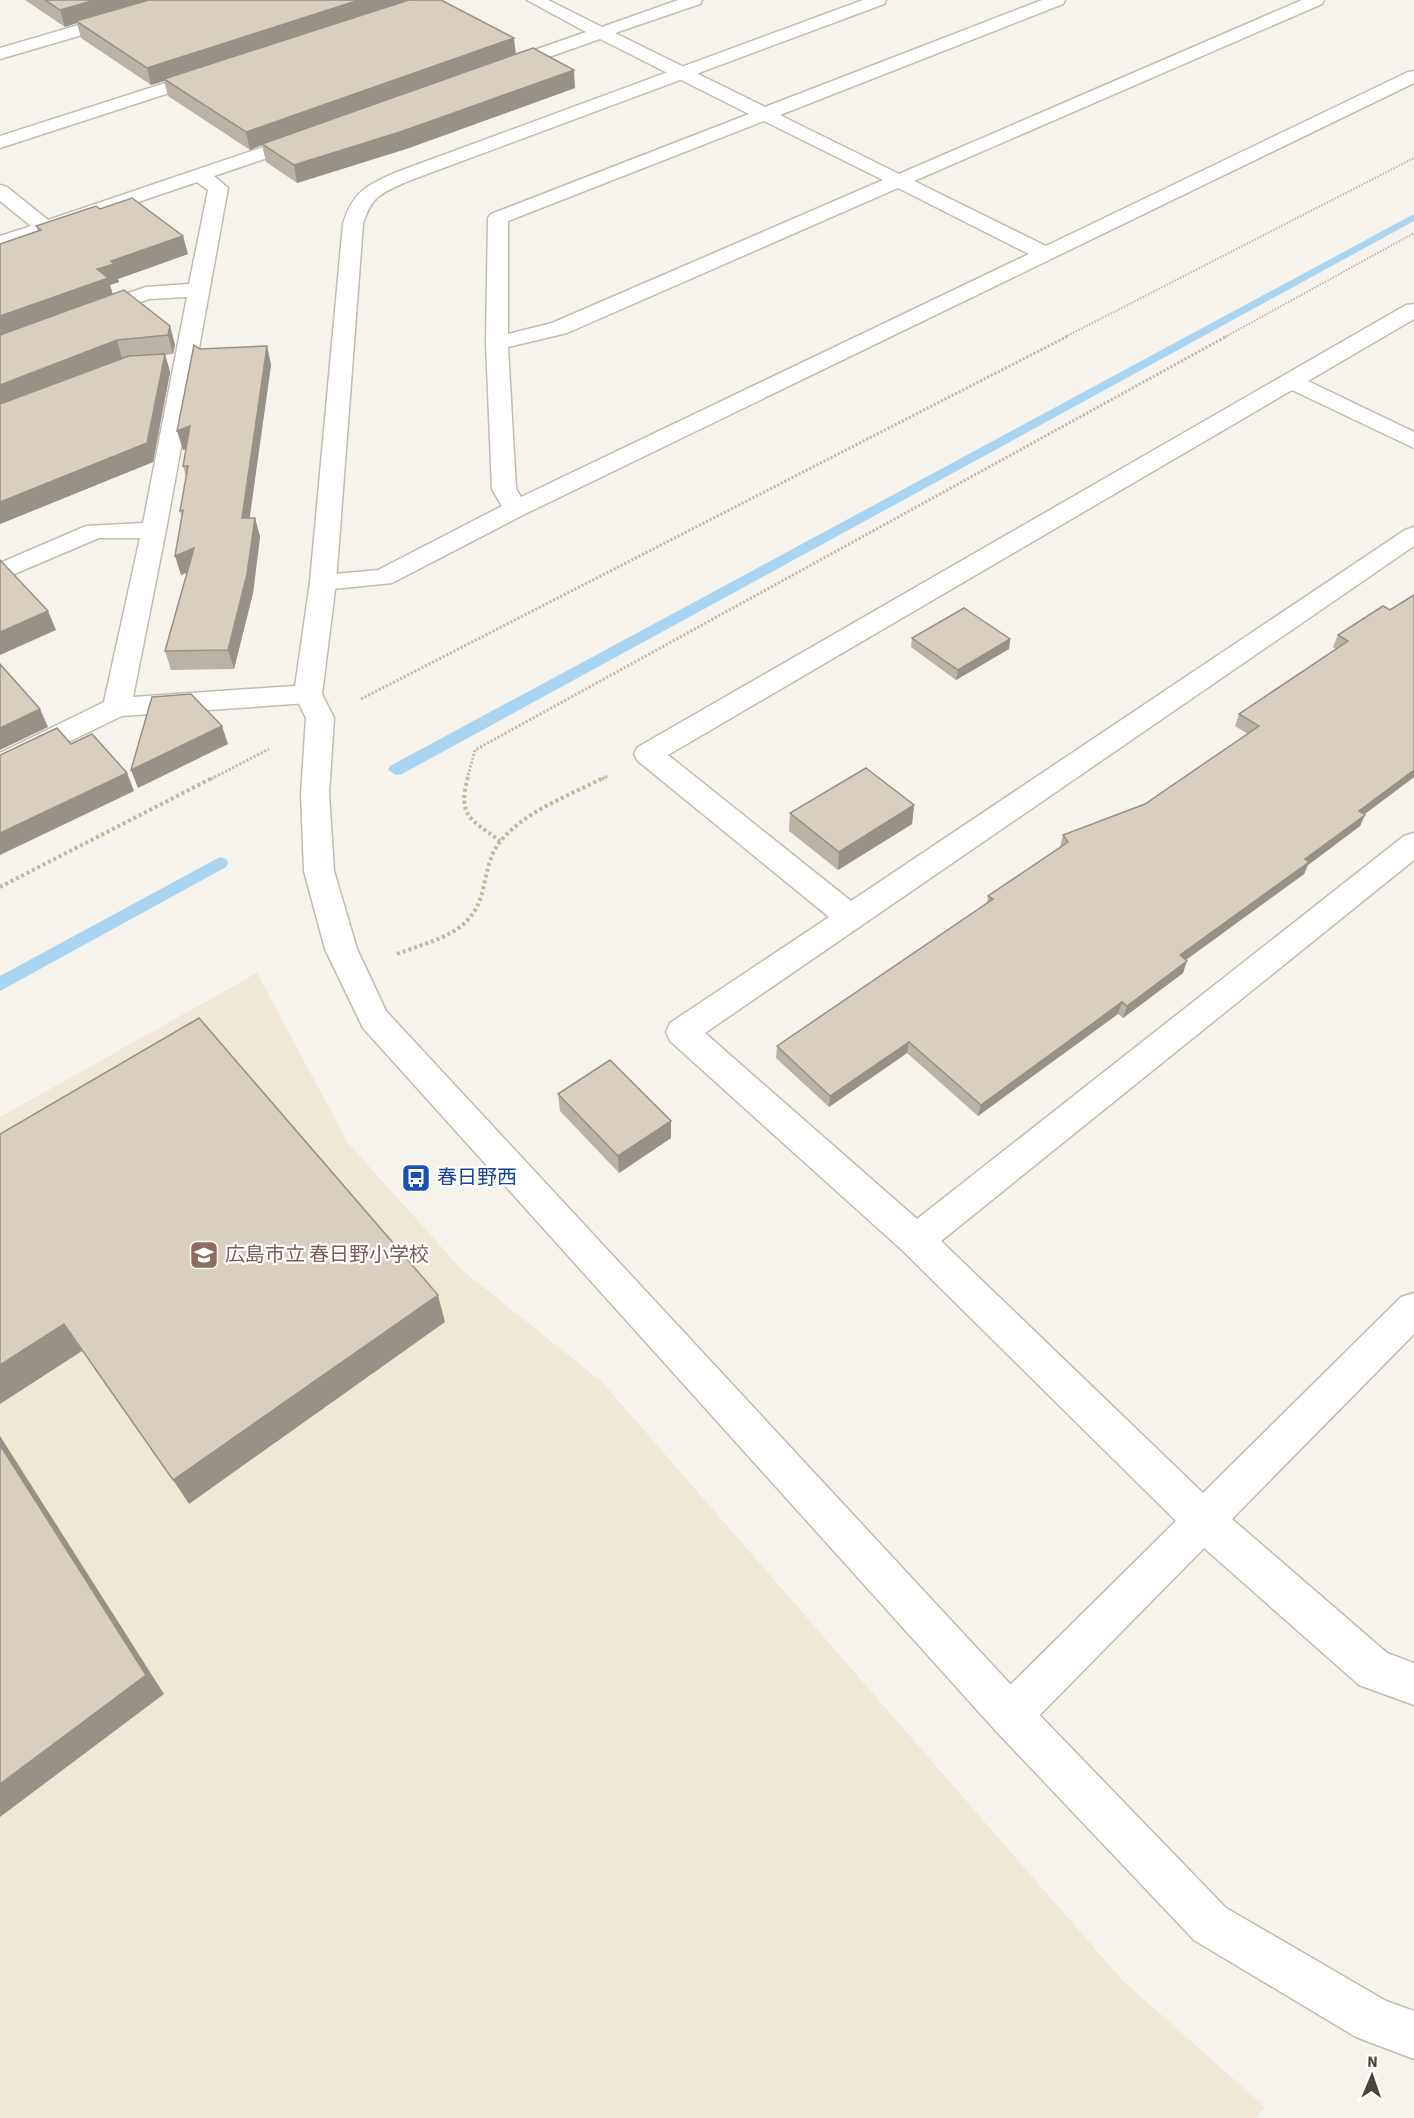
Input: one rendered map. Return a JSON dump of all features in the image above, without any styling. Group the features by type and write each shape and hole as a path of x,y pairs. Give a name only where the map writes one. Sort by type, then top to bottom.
{"street":[{"path":"0,54 182,0"},
{"path":"535,0 1046,254"},
{"path":"478,76 694,0"},
{"path":"878,0 404,176 371,191 359,202 353,224 324,582 308,694 320,718 315,794 318,871 341,949 374,1019 1010,1715 1210,1924 1373,2020 1414,2035"},
{"path":"516,509 504,489 497,343 498,218 1057,0"},
{"path":"497,343 559,328 1316,0"},
{"path":"0,142 224,69"},
{"path":"324,582 383,577 516,509 1414,76"},
{"path":"0,243 201,176 323,132"},
{"path":"117,707 154,530 174,363 198,290 218,188 201,176"},
{"path":"0,191 45,227"},
{"path":"68,322 146,293 198,290"},
{"path":"850,918 648,754 1414,310"},
{"path":"1292,382 1414,441"},
{"path":"0,572 95,531 154,530"},
{"path":"1414,535 682,1032 916,1239 1203,1520 1374,1670 1414,1684"},
{"path":"0,765 117,707 308,694"},
{"path":"916,1239 1414,844"},
{"path":"1010,1715 1414,1309"}],"path":[{"path":"359,700 1414,158"},
{"path":"500,841 469,818 462,799 475,750 1414,233"},
{"path":"0,887 269,749"},
{"path":"387,957 454,932 475,915 488,869 500,841 520,825 614,773"}],"shaded area":[{"path":"257,973 348,1143 462,1270 602,1382 1122,1980 1265,2107 1256,2118 0,2118 0,1117"}],"building":[{"path":"45,0 95,0 60,10"},
{"path":"149,0 359,0 147,68 76,21"},
{"path":"409,0 441,0 514,38 246,132 164,79"},
{"path":"533,48 574,70 403,131 294,165 262,144"},
{"path":"132,198 183,236 111,261 114,264 97,269 108,278 0,316 0,244 41,230 36,226 96,206 100,209"},
{"path":"124,290 170,326 168,335 117,340 0,385 0,335"},
{"path":"194,345 200,349 267,346 242,518 255,518 247,574 228,650 165,651 194,548 175,556 183,510 180,511 188,466 183,466 190,426 177,431"},
{"path":"165,354 147,443 0,502 0,404 129,356"},
{"path":"0,560 48,611 0,632"},
{"path":"1414,595 1414,770 1359,811 1365,815 1305,859 1309,862 1180,955 1187,961 1127,1006 1122,1002 981,1105 909,1042 830,1096 777,1046 993,899 988,896 1068,842 1063,835 1145,804 1259,726 1239,714 1348,641 1338,635 1383,606 1390,610"},
{"path":"964,608 1010,639 958,670 912,638"},
{"path":"0,664 40,709 0,728"},
{"path":"191,694 222,726 131,770 152,697"},
{"path":"57,728 71,744 92,734 127,773 0,833 0,755"},
{"path":"866,768 914,805 839,852 790,813"},
{"path":"199,1018 438,1295 173,1480 64,1324 0,1365 0,1134"},
{"path":"610,1060 671,1121 618,1156 558,1094"},
{"path":"0,1445 146,1675 0,1784"}],"waterway":[{"path":"396,770 1414,217"},
{"path":"0,984 220,863"}],"place":[{"name":"春日野西","path":"416,1178"},
{"name":"広島市立 春日野小学校","path":"204,1255"}]}
